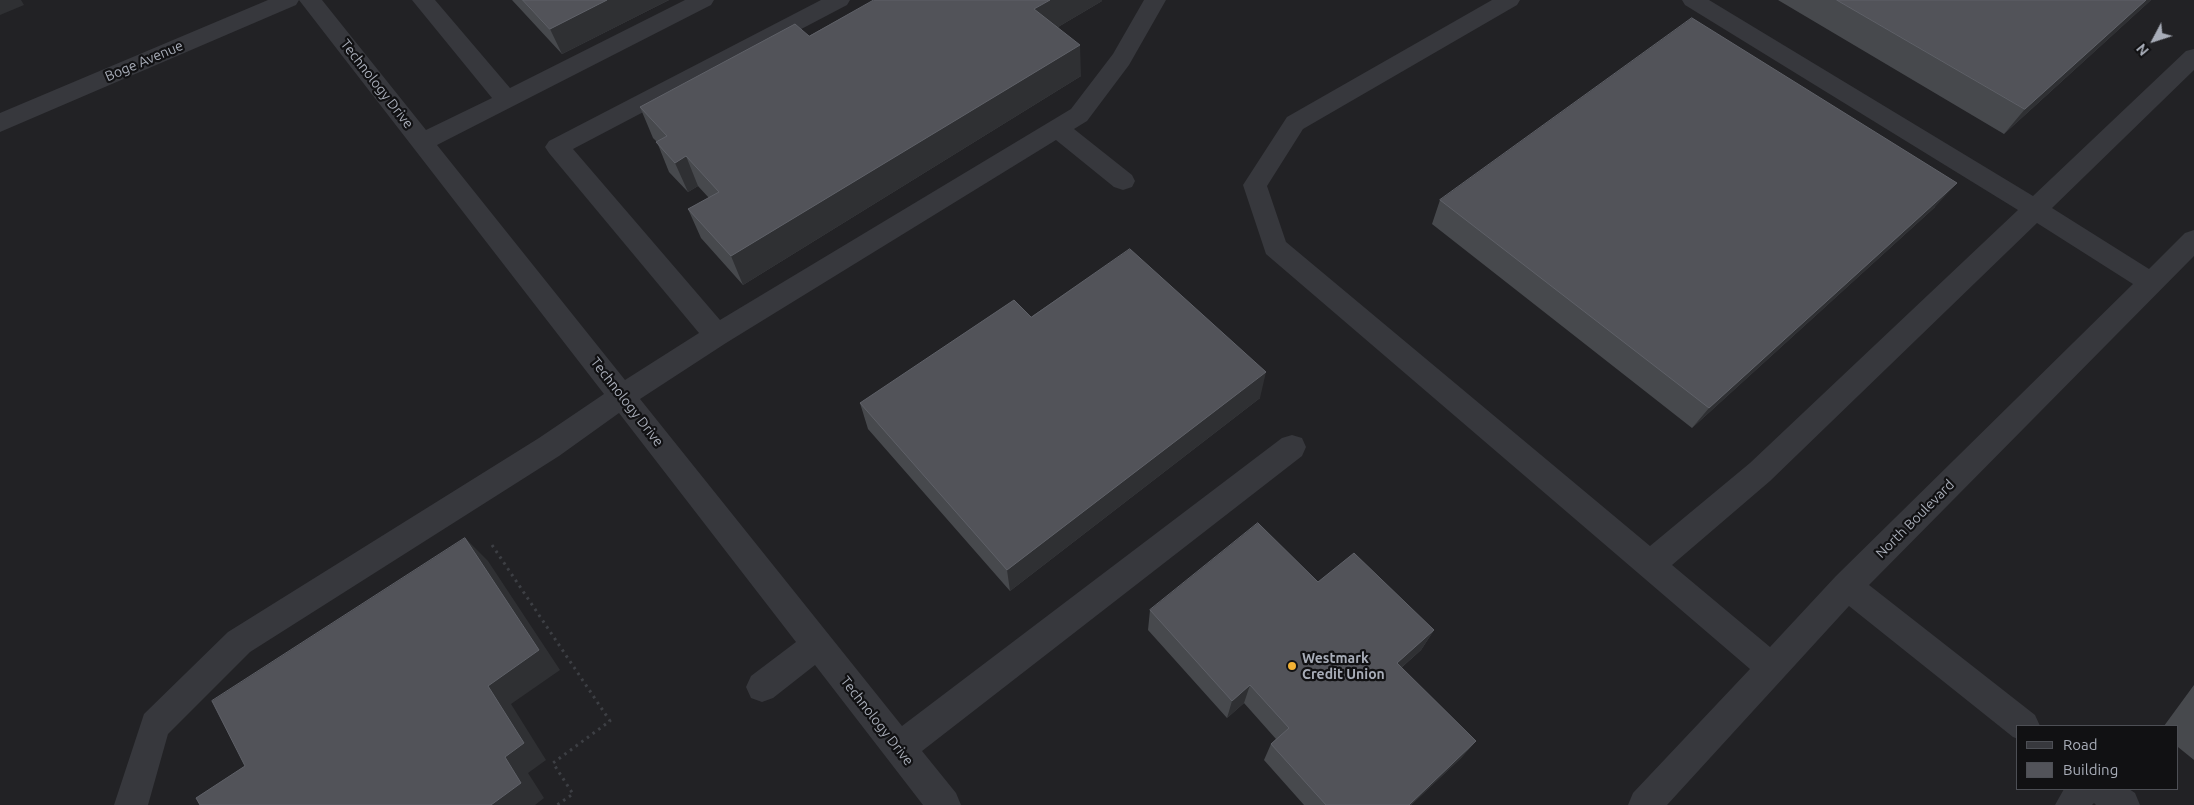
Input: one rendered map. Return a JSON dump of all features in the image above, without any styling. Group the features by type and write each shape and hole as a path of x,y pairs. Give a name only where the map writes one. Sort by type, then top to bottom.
{"street":[{"name":"Boge Avenue","path":"0,123 288,0"},
{"name":"Technology Drive","path":"310,0 944,805"},
{"path":"423,0 507,100"},
{"path":"422,142 703,0"},
{"path":"717,334 557,147 839,0"},
{"path":"131,805 155,725 239,642 549,448 622,396 717,334 1079,115 1121,59 1155,0"},
{"path":"1508,0 1295,123 1255,185 1275,247 1771,667"},
{"path":"1693,0 2035,209 2151,283"},
{"path":"1650,565 1760,472 2194,58"},
{"path":"1057,128 1123,182"},
{"name":"North Boulevard","path":"1645,805 1847,586 2194,240"},
{"path":"899,749 1292,447"},
{"path":"1847,586 2023,725"},
{"path":"762,687 818,644"},
{"path":"2072,805 2083,790"},
{"path":"2103,790 2123,805"}],"path":[{"path":"492,545 610,721 553,763 573,794 557,805"}],"shaded area":[{"path":"0,0 2194,0 2194,805 0,805"}],"building":[{"path":"523,0 607,0 550,29"},
{"path":"874,0 1050,0 1034,9 1080,45 731,256 688,209 719,192 686,156 675,163 656,142 667,136 640,107 795,24 809,36"},
{"path":"1837,0 2146,0 2025,109"},
{"path":"1692,18 1957,183 1709,408 1440,200"},
{"path":"1130,249 1266,372 1007,570 860,403 1014,300 1031,317"},
{"name":"Westmark Credit Union","path":"1258,523 1318,582 1354,553 1434,630 1397,663 1476,741 1409,805 1326,805 1271,744 1289,728 1250,685 1232,701 1150,610"},
{"path":"465,538 539,650 488,686 524,743 505,757 521,783 491,805 200,805 196,798 245,766 212,701"}],"place":[{"name":"Westmark Credit Union","path":"1292,666"}]}
